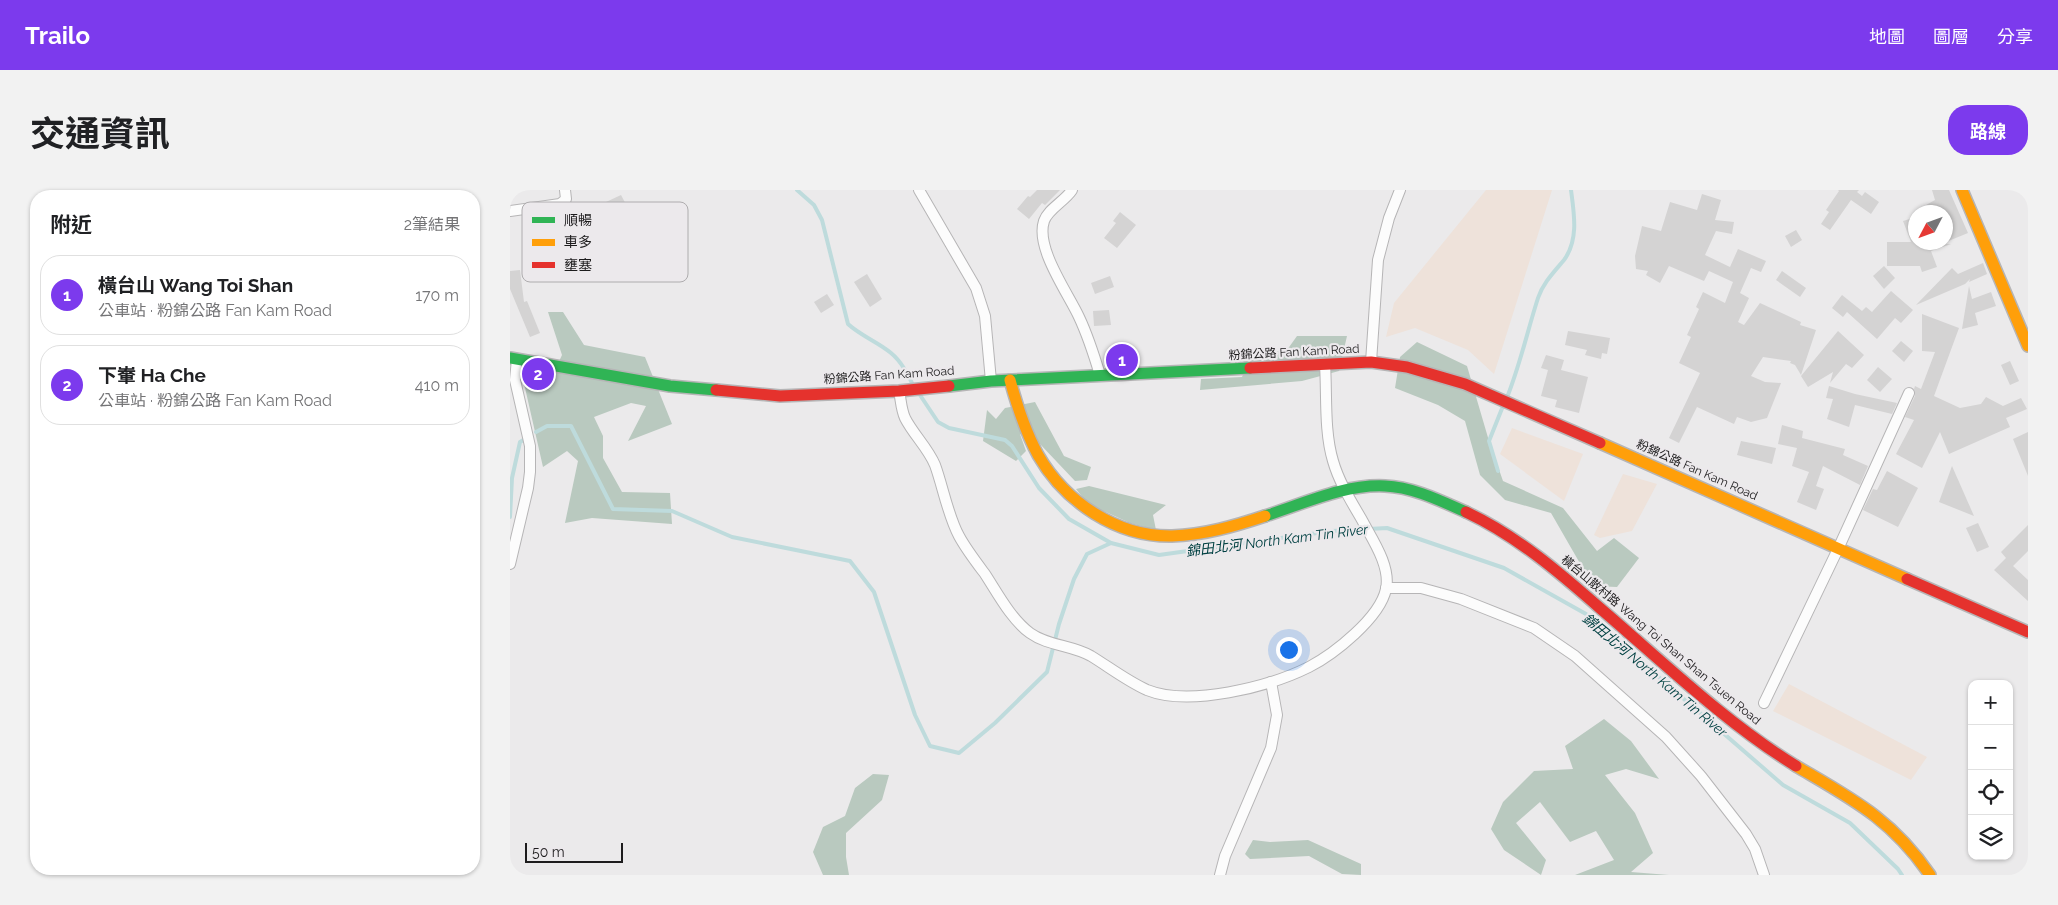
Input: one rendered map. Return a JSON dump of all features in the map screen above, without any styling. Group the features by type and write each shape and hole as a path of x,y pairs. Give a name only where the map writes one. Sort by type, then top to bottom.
{"main road":[{"path":"1962,190 2028,346"},
{"name":"粉錦公路 Fan Kam Road","path":"513,359 670,386 780,396 900,391 991,381 1325,364 1371,362 1414,368 1465,384 2028,632"},
{"name":"橫台山散村路 Wang Toi Shan Shan Tsuen Road","path":"1010,380 1024,428 1048,471 1068,493 1086,507 1123,528 1168,536 1190,534 1229,526 1345,490 1384,485 1427,496 1478,520 1515,540 1546,562 1711,702 1766,745 1882,820 1901,838 1930,875"}],"street":[{"path":"562,202 566,199 565,190"},
{"path":"919,190 976,288 985,316 991,381"},
{"path":"1072,190 1046,218 1042,237 1056,274 1079,317 1100,375"},
{"path":"1371,362 1379,255 1389,218 1400,190"},
{"path":"510,564 530,472 530,446 514,380 513,359"},
{"path":"900,391 905,417 934,462 958,534 1015,618 1031,634 1048,642 1072,648 1090,656 1134,683 1163,695 1188,697 1248,688 1271,682 1320,662 1346,642 1378,607 1386,588 1384,566 1375,544 1345,490 1333,461 1330,449 1325,364"},
{"path":"1764,703 1838,549 1909,393"},
{"path":"1386,588 1421,588 1461,599 1534,628 1575,656 1666,737 1700,776 1746,834 1755,849 1764,875"},
{"path":"1220,875 1225,856 1271,748 1277,715 1271,682"}],"shaded area":[{"path":"1486,190 1552,190 1494,374 1468,350 1415,328 1386,337 1394,303"},
{"path":"548,312 563,312 584,345 645,357 672,424 628,441 646,406 631,403 594,417 603,436 603,458 622,492 670,493 672,524 592,518 565,523 578,461 567,451 543,467 523,379 548,385 562,355"},
{"path":"1297,336 1347,336 1339,371 1302,381 1200,390 1201,379 1242,377 1252,354 1287,350"},
{"path":"1417,342 1467,366 1503,481 1563,508 1597,551 1614,538 1639,558 1617,587 1593,586 1551,513 1505,500 1480,475 1465,421 1438,405 1395,388 1400,357"},
{"path":"1035,402 1064,456 1091,467 1087,480 1075,481 1039,443 1020,434 1026,451 1016,461 983,441 987,410 996,419 1005,408"},
{"path":"1512,428 1583,454 1564,501 1500,454"},
{"path":"1623,474 1657,484 1632,531 1600,538 1594,535"},
{"path":"1089,486 1166,505 1153,515 1156,530 1130,523 1088,504 1076,489"},
{"path":"1789,684 1927,757 1911,780 1773,711"},
{"path":"1604,719 1631,741 1659,779 1626,769 1605,775 1635,813 1653,853 1631,872 1669,875 1575,875 1614,860 1596,831 1570,842 1540,802 1516,823 1546,860 1541,875 1504,850 1491,829 1503,802 1534,771 1573,769 1565,746"},
{"path":"873,774 889,775 882,800 846,833 846,857 849,875 823,875 813,852 823,827 845,816 855,788"},
{"path":"1253,840 1270,842 1308,840 1361,864 1361,875 1342,874 1309,856 1250,859 1245,854"}],"building":[{"path":"1037,190 1060,190 1045,205 1042,203 1029,219 1017,209 1028,196 1030,197"},
{"path":"1838,190 1859,190 1857,192 1862,196 1865,192 1879,202 1871,214 1851,200 1830,230 1821,224 1829,212 1826,210"},
{"path":"1932,190 1949,190 1968,233 1953,239 1953,205 1926,205 1935,200"},
{"path":"1702,194 1721,200 1715,220 1734,222 1732,234 1716,231 1705,255 1730,267 1738,249 1766,261 1761,272 1751,268 1740,293 1749,298 1738,322 1744,325 1760,303 1801,322 1800,325 1816,330 1801,375 1795,365 1790,363 1791,361 1763,357 1751,376 1765,382 1781,383 1767,418 1751,422 1737,417 1734,424 1697,407 1679,443 1669,438 1700,373 1679,363 1691,337 1687,335 1699,309 1696,307 1703,292 1725,303 1733,282 1709,271 1704,281 1669,266 1660,283 1646,275 1648,271 1636,269 1635,256 1642,226 1661,231 1670,202 1697,210"},
{"path":"621,195 625,202 606,202"},
{"path":"1120,212 1136,225 1117,248 1104,238 1116,223 1113,221"},
{"path":"1908,219 1908,234 1903,221"},
{"path":"1796,230 1802,240 1791,247 1785,236"},
{"path":"1887,242 1908,242 1908,250 1934,250 1931,251 1937,267 1922,272 1920,266 1887,266"},
{"path":"1983,263 1987,274 1969,282 1970,279 1965,284 1916,305 1952,268 1958,274"},
{"path":"1884,266 1895,278 1884,289 1873,276"},
{"path":"520,270 524,302 527,301 540,333 530,337 510,289 510,271"},
{"path":"1782,271 1806,288 1800,297 1776,280"},
{"path":"867,274 882,299 870,307 854,282"},
{"path":"1110,276 1114,287 1095,294 1091,283"},
{"path":"1969,286 1972,299 1991,292 1996,306 1975,313 1978,325 1962,329"},
{"path":"1891,291 1913,310 1901,323 1895,318 1877,339 1847,312 1843,317 1832,308 1842,295 1862,311 1866,307 1872,312"},
{"path":"827,294 834,305 821,313 814,302"},
{"path":"1109,310 1111,325 1094,326 1093,311"},
{"path":"1922,314 1959,328 1934,396 1960,408 1981,404 1986,397 2003,406 2021,398 2027,409 2006,418 2010,427 1949,454 1940,432 1922,468 1896,454 1914,420 1905,417 1915,396 1915,386 1921,389 1935,352 1922,351"},
{"path":"1568,331 1610,338 1607,354 1602,353 1601,359 1585,355 1587,350 1565,345"},
{"path":"1838,331 1864,355 1852,368 1846,364 1830,383 1833,372 1808,387 1801,376"},
{"path":"1901,341 1913,351 1904,362 1892,351"},
{"path":"1546,355 1564,360 1561,370 1588,377 1579,413 1555,407 1557,400 1541,396 1548,370 1541,368"},
{"path":"2010,361 2019,381 2010,385 2001,365"},
{"path":"1878,367 1892,379 1880,392 1867,380"},
{"path":"1829,386 1897,403 1892,414 1855,405 1849,427 1827,419 1833,399 1826,398"},
{"path":"1782,425 1803,431 1802,438 1845,449 1843,455 1868,466 1860,485 1823,466 1816,486 1824,489 1816,510 1797,502 1809,472 1792,466 1797,448 1778,444"},
{"path":"2028,432 2028,476 2013,439"},
{"path":"1741,441 1776,448 1772,464 1737,455"},
{"path":"1952,466 1974,516 1939,502"},
{"path":"1887,471 1918,488 1898,527 1863,510 1873,489 1877,490"},
{"path":"1978,523 1989,547 1977,552 1966,528"},
{"path":"2028,525 2028,551 2013,566 2028,580 2028,601 1994,570 2006,558 2001,552"}],"waterway":[{"path":"797,190 814,205 822,220 848,324 895,357 914,387"},
{"path":"1506,400 1540,293 1549,278 1564,260 1572,244 1574,226 1571,190"},
{"name":"錦田北河 North Kam Tin River","path":"918,392 938,422 949,428 1005,440 1012,446 1039,488 1069,519 1111,543 1159,555 1332,531 1387,528 1504,568 1586,614 1783,785 1850,823 1902,875"},
{"path":"1498,471 1489,441 1503,406"},
{"path":"536,432 547,426 571,426 613,509 672,511 732,537 850,561 874,592 915,715 930,746 959,753 995,723 1047,672 1059,624 1074,579 1087,554 1111,543"},
{"path":"510,517 512,478 520,442 525,439"}],"traffic: fast":[{"path":"510,358 670,386 716,390"},
{"path":"949,386 991,381 1250,368"},
{"path":"1265,516 1339,491 1370,486 1406,489 1427,495 1466,512"}],"traffic: slow":[{"path":"1962,190 2028,346"},
{"path":"1010,380 1029,437 1038,455 1063,488 1094,514 1132,530 1152,535 1172,536 1196,534 1265,516"},
{"path":"1600,443 1907,579"},
{"path":"1796,766 1853,800 1886,825 1916,856 1930,875"}],"traffic: jam":[{"path":"1250,368 1371,362 1407,367 1465,384 1600,443"},
{"path":"716,390 780,396 899,391 949,386"},
{"path":"1466,512 1503,532 1537,556 1720,711 1745,731 1796,766"},
{"path":"1907,579 2028,632"}],"place":[{"name":"橫台山 Wang Toi Shan","path":"1122,360"},
{"name":"下輋 Ha Che","path":"538,374"}]}
